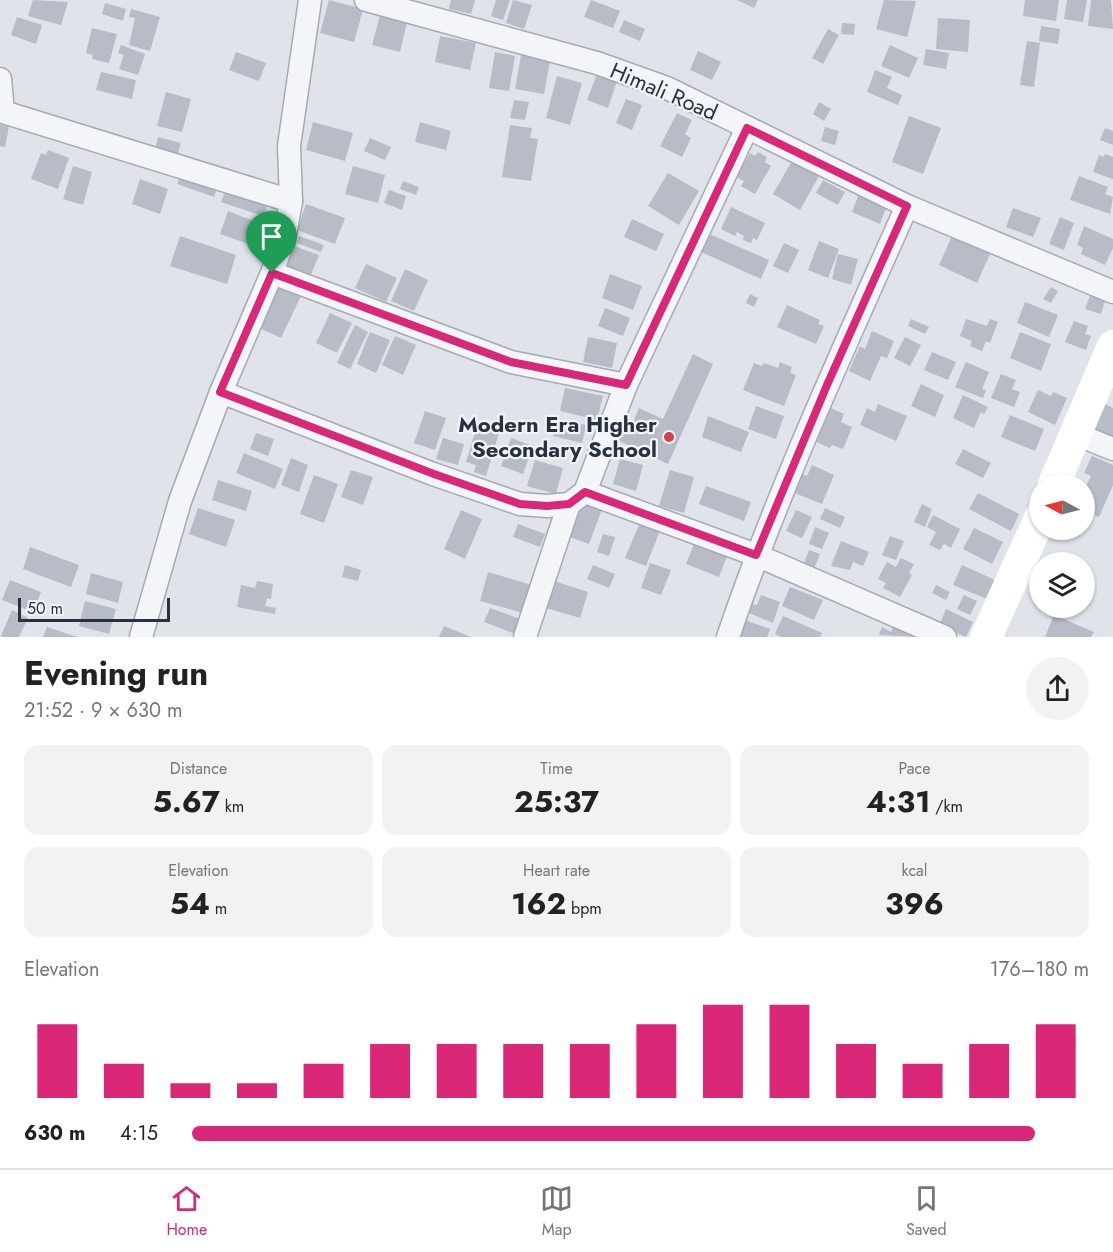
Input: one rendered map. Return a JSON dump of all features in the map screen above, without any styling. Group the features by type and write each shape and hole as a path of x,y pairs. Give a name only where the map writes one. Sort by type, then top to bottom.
{"street":[{"path":"141,637 180,501 220,392 272,273 285,235 291,201 289,146 310,0"},
{"name":"Himali Road","path":"366,0 597,63 667,88 907,206 1113,292"},
{"path":"0,79 1,112 291,201"},
{"path":"525,637 577,498 626,385 747,128"},
{"path":"728,637 756,555 827,385 907,206"},
{"path":"272,273 511,362 626,385"},
{"path":"1058,474 1113,346"},
{"path":"220,392 434,474 520,504 547,506 577,498 756,555 945,637"},
{"path":"1076,435 1113,449"},
{"path":"986,637 1030,540"}],"building":[{"path":"33,0 68,2 61,25 28,16"},
{"path":"329,0 363,9 354,42 320,33"},
{"path":"451,0 475,0 471,14 449,9"},
{"path":"496,0 510,0 503,20 491,16"},
{"path":"513,0 532,5 524,29 506,23"},
{"path":"591,0 620,11 613,28 584,17"},
{"path":"737,0 758,0 754,8"},
{"path":"884,0 916,1 907,37 876,29"},
{"path":"1025,0 1059,0 1056,21 1023,16"},
{"path":"1067,0 1087,0 1083,22 1064,19"},
{"path":"1091,0 1111,0 1113,29 1088,26"},
{"path":"105,3 126,9 123,21 102,14"},
{"path":"131,9 160,17 150,51 129,45 135,18 129,17"},
{"path":"380,15 407,22 400,52 372,45"},
{"path":"17,17 42,25 36,44 11,35"},
{"path":"938,18 970,20 968,52 936,49"},
{"path":"624,20 645,29 640,41 619,32"},
{"path":"842,23 855,24 854,35 841,34"},
{"path":"1041,26 1060,29 1058,44 1039,41"},
{"path":"92,28 117,34 109,63 92,59 93,55 86,53"},
{"path":"828,29 839,35 823,64 812,58"},
{"path":"440,36 476,43 470,70 435,62"},
{"path":"1027,41 1040,43 1034,87 1020,85"},
{"path":"121,45 145,54 138,75 119,69 124,55 118,53"},
{"path":"890,45 918,58 909,78 881,66"},
{"path":"926,49 949,53 946,69 923,65"},
{"path":"698,51 721,62 712,80 690,70"},
{"path":"236,52 266,63 259,81 229,70"},
{"path":"495,52 515,56 509,91 489,88"},
{"path":"521,55 550,61 544,94 515,89"},
{"path":"875,70 892,77 887,88 902,95 898,105 867,92"},
{"path":"101,72 136,80 132,99 96,90"},
{"path":"597,74 617,81 608,108 587,100"},
{"path":"557,76 582,83 570,125 546,118"},
{"path":"166,92 191,99 182,132 157,126"},
{"path":"626,99 642,105 632,130 616,123"},
{"path":"514,100 529,102 525,120 510,118"},
{"path":"819,102 831,109 824,121 813,114"},
{"path":"677,113 692,120 685,134 691,138 682,157 660,146"},
{"path":"909,116 941,128 923,174 892,162"},
{"path":"313,122 353,133 345,161 306,150"},
{"path":"420,122 451,131 446,150 415,142"},
{"path":"0,125 9,126 5,147 0,146"},
{"path":"510,125 532,128 530,138 538,139 531,181 502,177"},
{"path":"825,127 839,131 835,145 821,141"},
{"path":"1105,128 1113,131 1113,145 1100,140"},
{"path":"158,137 181,143 177,156 155,150"},
{"path":"370,138 391,147 385,160 364,151"},
{"path":"48,150 69,158 58,189 31,179 41,153 46,155"},
{"path":"758,152 767,157 765,162 771,166 755,194 741,186 744,181 736,177 750,153 755,156"},
{"path":"1105,154 1113,157 1113,179 1093,172 1099,155 1104,157"},
{"path":"792,161 819,176 800,210 773,194"},
{"path":"73,166 92,172 83,205 63,199"},
{"path":"353,166 385,175 378,203 345,194"},
{"path":"182,173 218,185 214,197 177,184"},
{"path":"668,173 699,191 679,225 648,206"},
{"path":"1079,176 1108,187 1105,194 1113,197 1110,214 1070,200"},
{"path":"140,179 168,189 160,214 132,204"},
{"path":"823,180 845,192 838,205 816,193"},
{"path":"403,181 419,187 416,195 400,189"},
{"path":"226,188 268,203 263,216 221,202"},
{"path":"389,190 406,196 402,210 384,203"},
{"path":"859,194 887,205 880,224 852,212"},
{"path":"306,204 345,218 335,244 297,230"},
{"path":"731,207 765,223 757,240 753,238 751,243 743,240 744,236 737,232 735,236 721,229"},
{"path":"1013,208 1041,218 1033,237 1006,227"},
{"path":"228,211 262,224 254,246 220,234"},
{"path":"1060,217 1074,223 1064,250 1049,244"},
{"path":"632,219 664,234 656,251 624,237"},
{"path":"1084,226 1113,239 1113,248 1105,265 1081,254 1083,248 1077,245"},
{"path":"707,233 769,260 761,279 699,251"},
{"path":"180,236 236,255 227,284 170,266"},
{"path":"299,236 324,245 321,252 297,243"},
{"path":"952,236 990,254 977,283 939,265"},
{"path":"819,241 839,249 828,278 808,270"},
{"path":"784,243 799,250 788,273 773,266"},
{"path":"294,246 319,255 310,277 286,268"},
{"path":"838,254 858,259 851,285 832,279"},
{"path":"366,264 397,278 386,302 355,288"},
{"path":"405,269 428,280 414,311 391,301"},
{"path":"610,274 642,286 633,310 602,298"},
{"path":"277,285 301,296 281,338 257,327"},
{"path":"1051,287 1058,291 1051,303 1043,299"},
{"path":"1091,293 1106,298 1101,314 1085,309"},
{"path":"750,294 758,298 754,307 746,303"},
{"path":"1025,302 1058,315 1049,337 1017,323"},
{"path":"787,305 820,320 818,324 824,326 816,344 777,327"},
{"path":"605,308 630,318 623,336 598,326"},
{"path":"330,313 352,323 337,353 316,343"},
{"path":"911,319 929,327 925,334 908,326"},
{"path":"966,319 987,326 990,319 998,322 990,343 986,341 982,351 970,346 972,341 960,336"},
{"path":"1074,321 1088,326 1085,334 1091,336 1086,350 1065,342"},
{"path":"355,325 368,332 350,369 337,363"},
{"path":"872,331 894,341 887,358 881,356 870,381 849,371 860,346 865,349"},
{"path":"370,332 390,340 376,373 357,364"},
{"path":"1020,332 1051,344 1041,371 1010,358"},
{"path":"395,336 416,345 403,375 382,365"},
{"path":"588,337 617,343 612,368 583,362"},
{"path":"905,337 921,345 910,366 894,358"},
{"path":"932,352 956,362 948,380 924,370"},
{"path":"693,354 713,364 668,464 615,439 625,418 633,422 639,408 663,419"},
{"path":"780,362 792,367 790,373 796,375 784,406 743,390 754,363 762,366 764,363 778,368"},
{"path":"966,362 989,372 982,389 986,390 983,398 955,387"},
{"path":"1001,374 1016,380 1012,389 1020,392 1014,407 991,398"},
{"path":"921,384 944,395 935,417 911,406"},
{"path":"565,388 603,396 597,420 560,411"},
{"path":"1038,390 1051,396 1053,392 1067,398 1055,425 1028,412"},
{"path":"963,395 988,407 984,414 981,412 974,428 953,418"},
{"path":"1103,403 1113,408 1113,438 1092,429"},
{"path":"878,404 907,416 896,441 860,425 867,408 875,412"},
{"path":"756,406 784,416 776,439 748,429"},
{"path":"831,408 844,414 841,422 852,427 843,449 832,445 830,448 812,440 818,426 822,428"},
{"path":"425,411 446,418 435,450 414,443"},
{"path":"1010,415 1044,429 1035,451 1001,437"},
{"path":"708,416 749,432 741,452 702,437"},
{"path":"557,419 586,425 582,443 553,436"},
{"path":"477,426 499,433 486,476 474,472 476,465 466,462"},
{"path":"256,433 274,439 268,456 250,449"},
{"path":"443,438 464,444 458,465 436,459"},
{"path":"511,438 533,446 523,474 501,466"},
{"path":"963,449 991,463 983,478 955,464"},
{"path":"244,453 283,469 275,489 236,473"},
{"path":"1092,456 1113,465 1113,485 1099,517 1095,515 1095,474 1084,473"},
{"path":"291,458 308,465 299,492 281,485"},
{"path":"620,459 643,465 636,491 613,484"},
{"path":"535,460 563,468 556,494 527,486"},
{"path":"812,465 834,475 822,504 792,492 800,473 807,476"},
{"path":"351,470 373,477 363,505 341,497"},
{"path":"670,470 694,477 684,513 659,506"},
{"path":"314,475 338,484 324,523 300,514"},
{"path":"218,480 252,491 246,511 212,500"},
{"path":"706,486 751,502 744,521 699,504"},
{"path":"978,493 1019,514 1011,531 969,509"},
{"path":"580,499 603,507 589,544 567,536"},
{"path":"922,504 932,509 925,527 914,522"},
{"path":"198,508 235,520 226,547 189,534"},
{"path":"825,508 845,517 840,528 820,519"},
{"path":"461,510 482,519 465,559 444,549"},
{"path":"796,510 812,517 802,538 786,531"},
{"path":"933,515 960,529 951,548 944,544 940,550 929,545 936,532 927,527"},
{"path":"641,520 661,528 646,566 625,558"},
{"path":"518,524 545,534 540,547 513,537"},
{"path":"815,527 829,533 822,549 809,544"},
{"path":"974,528 1003,542 992,564 963,549"},
{"path":"603,534 615,537 609,556 597,552"},
{"path":"890,536 904,541 896,560 882,555"},
{"path":"841,541 869,552 863,566 853,562 850,570 831,566"},
{"path":"694,544 727,556 719,577 686,564"},
{"path":"30,547 79,565 71,587 23,569"},
{"path":"809,550 820,554 814,569 803,566"},
{"path":"901,558 914,564 909,573 912,575 900,597 883,588 886,583 878,579 887,562 896,567"},
{"path":"650,563 671,570 661,595 641,588"},
{"path":"345,565 361,570 358,581 342,577"},
{"path":"593,565 615,574 609,588 587,579"},
{"path":"962,565 995,580 987,599 953,585"},
{"path":"488,572 532,585 523,613 480,601"},
{"path":"91,573 123,582 118,603 86,594"},
{"path":"10,580 41,592 33,612 2,600"},
{"path":"257,581 273,584 271,599 267,598 265,606 276,608 275,614 237,607 241,585 255,588"},
{"path":"554,581 588,592 580,618 546,608"},
{"path":"936,585 950,592 946,600 932,593"},
{"path":"790,587 823,600 814,620 782,606"},
{"path":"761,595 780,602 773,623 749,613 752,604 757,605"},
{"path":"964,595 977,601 970,615 957,609"},
{"path":"85,601 116,609 109,634 79,626"},
{"path":"490,608 520,619 515,634 484,622"},
{"path":"946,609 973,622 966,637 939,626"},
{"path":"12,610 28,618 19,637 3,637 1,636"},
{"path":"783,616 822,633 820,637 781,637 775,634"},
{"path":"1053,618 1061,618 1094,632 1091,637 1045,637"},
{"path":"742,619 770,629 767,637 735,637"},
{"path":"894,625 917,637 879,635 882,627 891,632"},
{"path":"444,626 471,637 439,637"},
{"path":"47,627 77,637 43,637"}],"place":[{"name":"Modern Era Higher Secondary School","path":"669,437"}],"route":[{"path":"747,128 907,206 827,385 756,555 585,492 569,504 547,506 520,504 434,474 220,392 272,273 511,362 580,378 626,385 747,128"}]}
